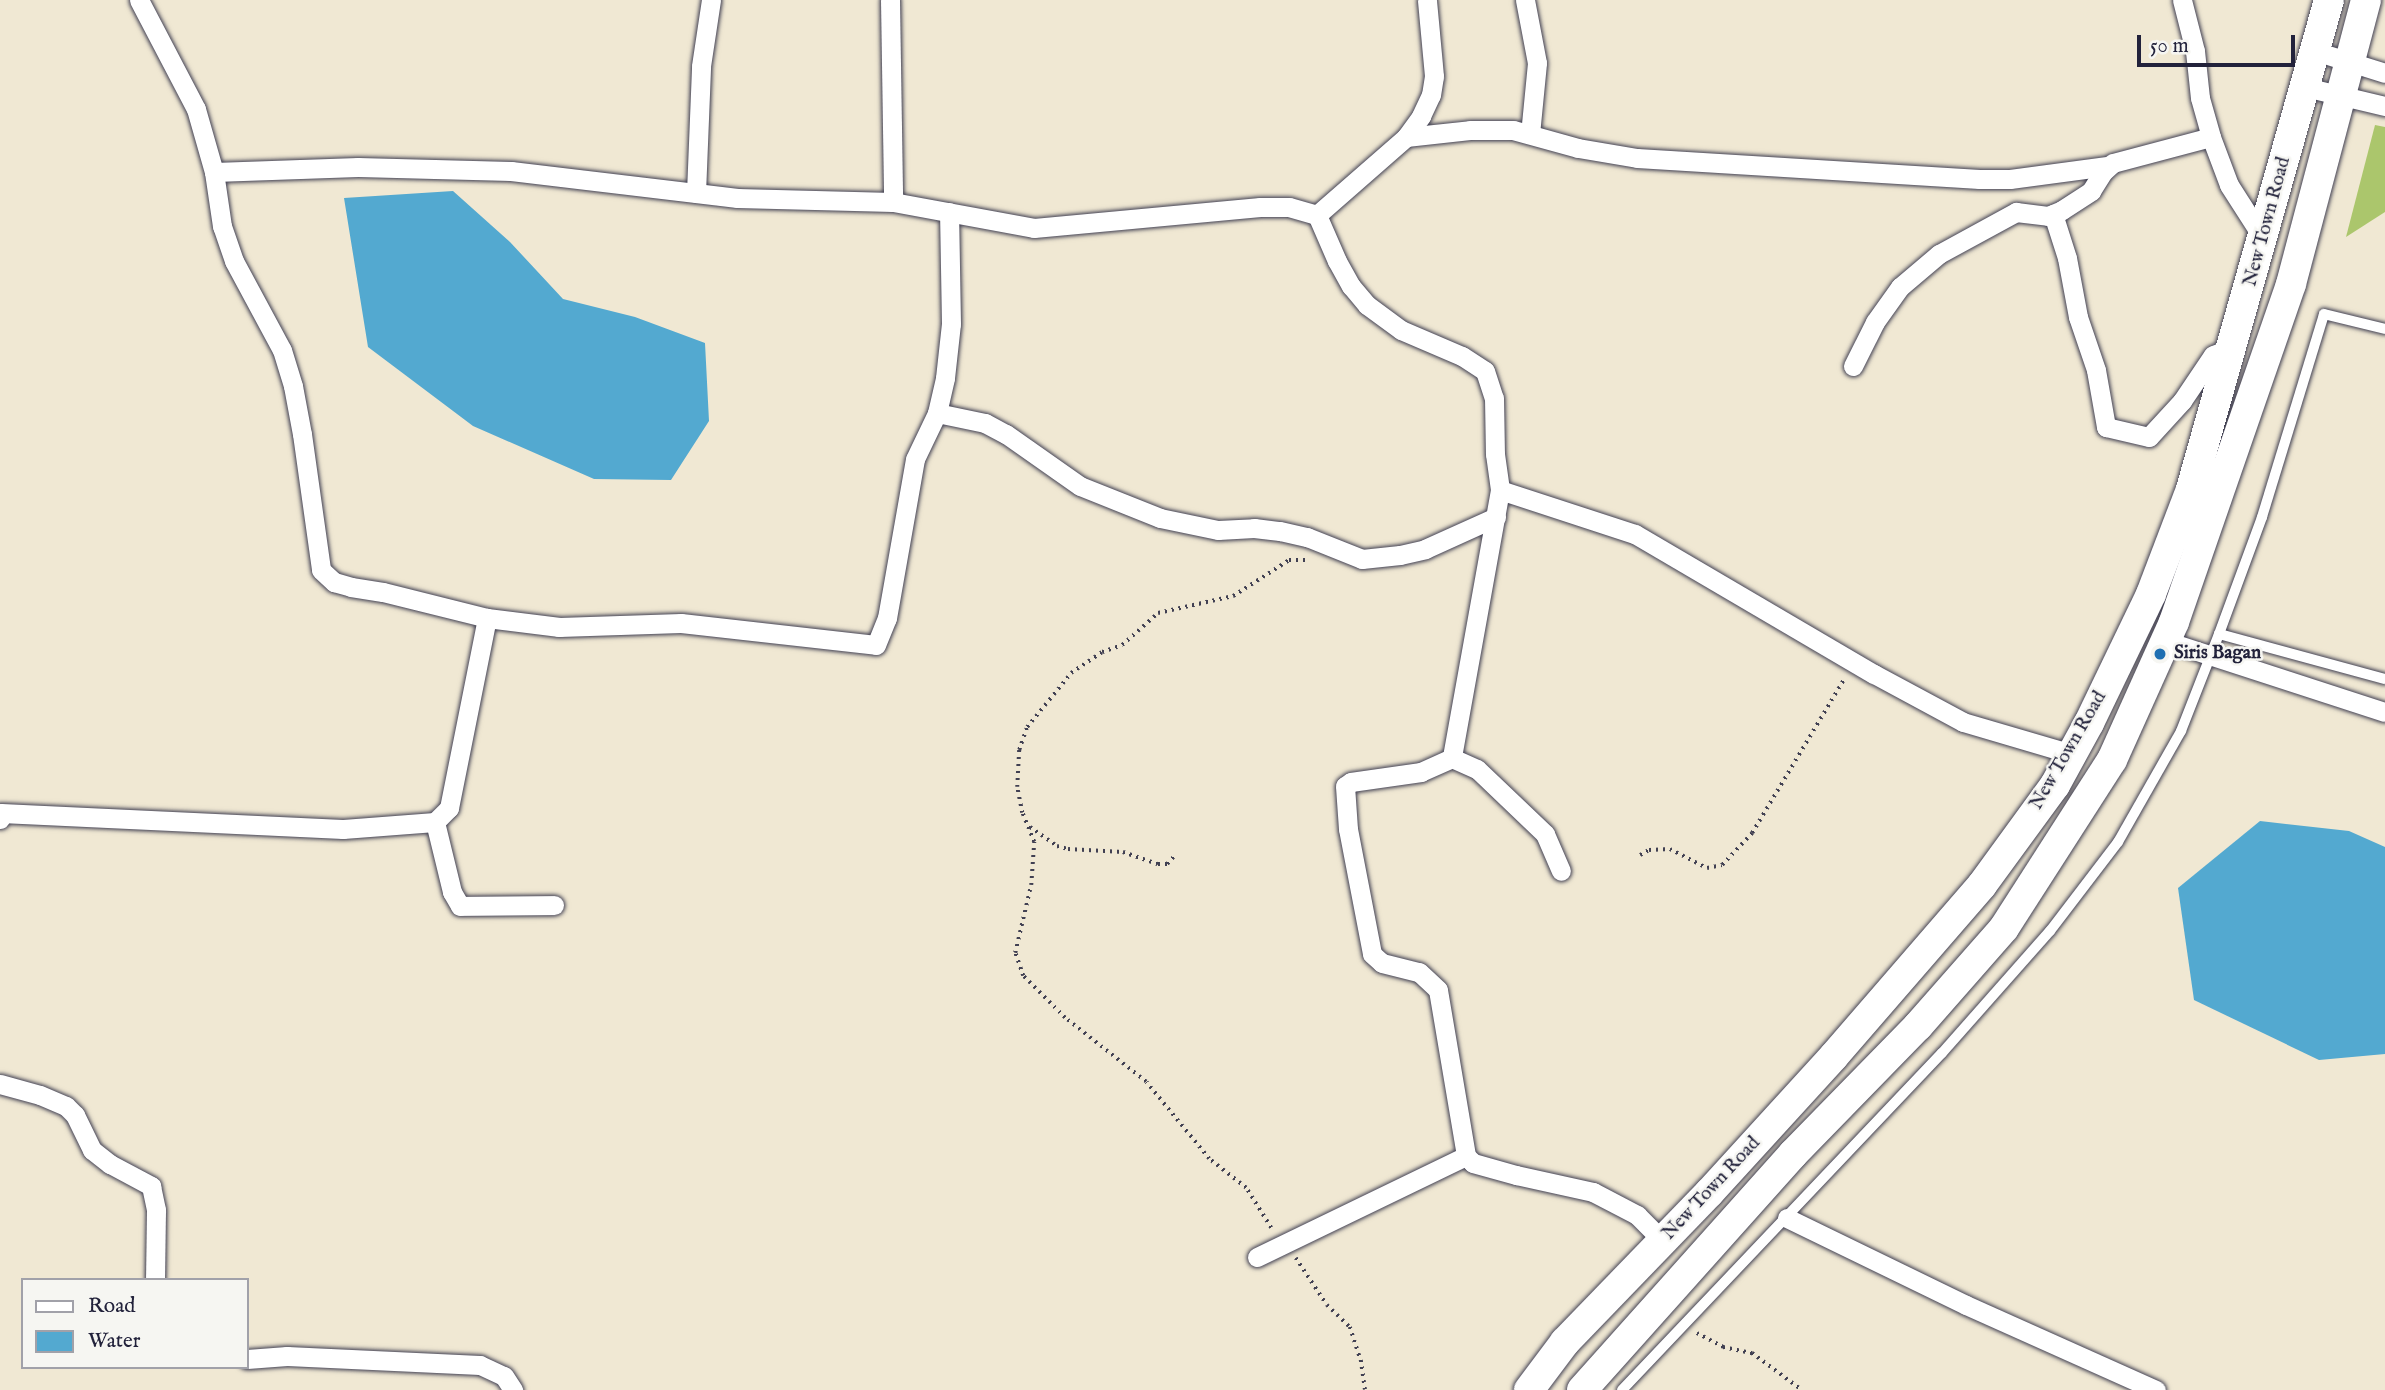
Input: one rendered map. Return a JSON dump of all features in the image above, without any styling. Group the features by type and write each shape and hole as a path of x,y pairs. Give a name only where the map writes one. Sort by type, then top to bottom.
{"main road":[{"name":"New Town Road","path":"1528,1390 1565,1342 1663,1241 1834,1056 1982,886 2054,785 2072,754 2151,594 2191,489 2234,347 2329,0"},
{"name":"New Town Road","path":"1583,1390 1793,1154 1918,1026 2004,928 2112,760 2166,641 2291,284 2367,0"}],"street":[{"path":"139,0 196,109 214,172 222,226 230,249 272,330 293,386 321,570 334,582 488,618 559,627 681,623 876,645 887,618 915,459 937,413 945,378 951,324 949,212"},
{"path":"696,193 701,66 711,0"},
{"path":"890,0 893,202"},
{"path":"1317,215 1406,137 1431,95 1434,49 1427,0"},
{"path":"1525,0 1537,63 1530,134"},
{"path":"2182,0 2195,51 2200,98 2211,137 2229,185 2263,238"},
{"path":"2315,51 2385,73"},
{"path":"2305,87 2385,106"},
{"path":"1406,137 1471,130 1530,134 1604,153 1637,158 1979,179 2010,179 2108,166 2211,137"},
{"path":"1853,366 1875,321 1900,287 1931,260 2016,212 2053,214 2091,191 2108,166"},
{"path":"214,172 358,167 473,169 737,198 893,202 1034,228 1260,207 1289,207 1317,215"},
{"path":"2053,214 2067,258 2078,317 2096,370 2106,427 2148,437 2182,401 2213,355 2234,347"},
{"path":"1317,215 1337,261 1367,305 1401,330 1462,356 1485,371 1494,398 1495,453 1500,490 1452,758"},
{"path":"937,413 985,424 1006,434 1080,486 1160,518 1218,530 1254,528 1280,531 1307,537 1362,559 1425,549 1496,517"},
{"path":"1500,490 1635,534 1854,662 1963,722 2072,754"},
{"path":"0,819 1,813 343,829 435,822 449,808 488,618"},
{"path":"2166,641 2385,712"},
{"path":"1561,872 1545,834 1477,769 1452,758 1421,772 1351,782 1345,786 1348,829 1373,954 1381,963 1419,972 1438,990 1466,1156 1474,1163 1494,1169 1593,1192 1637,1216 1663,1241"},
{"path":"435,822 452,892 460,906 554,905"},
{"path":"0,1084 40,1095 66,1106 75,1115 92,1150 110,1164 151,1186 156,1210 155,1278"},
{"path":"1257,1257 1466,1156"},
{"path":"1787,1218 1966,1306 2156,1390"},
{"path":"248,1359 287,1356 480,1365 504,1376 513,1390"}],"lane":[{"path":"1622,1390 1942,1053 2085,887 2118,842 2181,731 2219,634 2262,517 2323,314 2385,329"},
{"path":"2219,634 2385,679"}],"path":[{"path":"1274,1232 1246,1188 1209,1159 1146,1082 1065,1018 1023,976 1015,953 1031,885 1034,842 1022,813 1017,787 1019,750 1027,727 1071,673 1102,652 1122,645 1158,613 1233,596 1289,560 1317,559"},
{"path":"1640,855 1649,850 1670,849 1707,868 1722,865 1752,833 1854,662"},
{"path":"1029,825 1057,846 1068,849 1123,852 1158,864 1167,864 1174,855"},
{"path":"1293,1255 1327,1305 1350,1327 1361,1360 1365,1390"},
{"path":"1683,1325 1723,1347 1752,1353 1802,1390"}],"green space":[{"path":"2375,125 2385,127 2385,212 2346,237"}],"water":[{"path":"453,191 510,242 563,299 635,317 705,343 709,421 671,480 594,479 473,426 368,347 344,198"},
{"path":"2260,821 2349,831 2385,847 2385,1054 2319,1060 2194,1000 2178,888"}],"place":[{"name":"Siris Bagan","path":"2160,654"}]}
